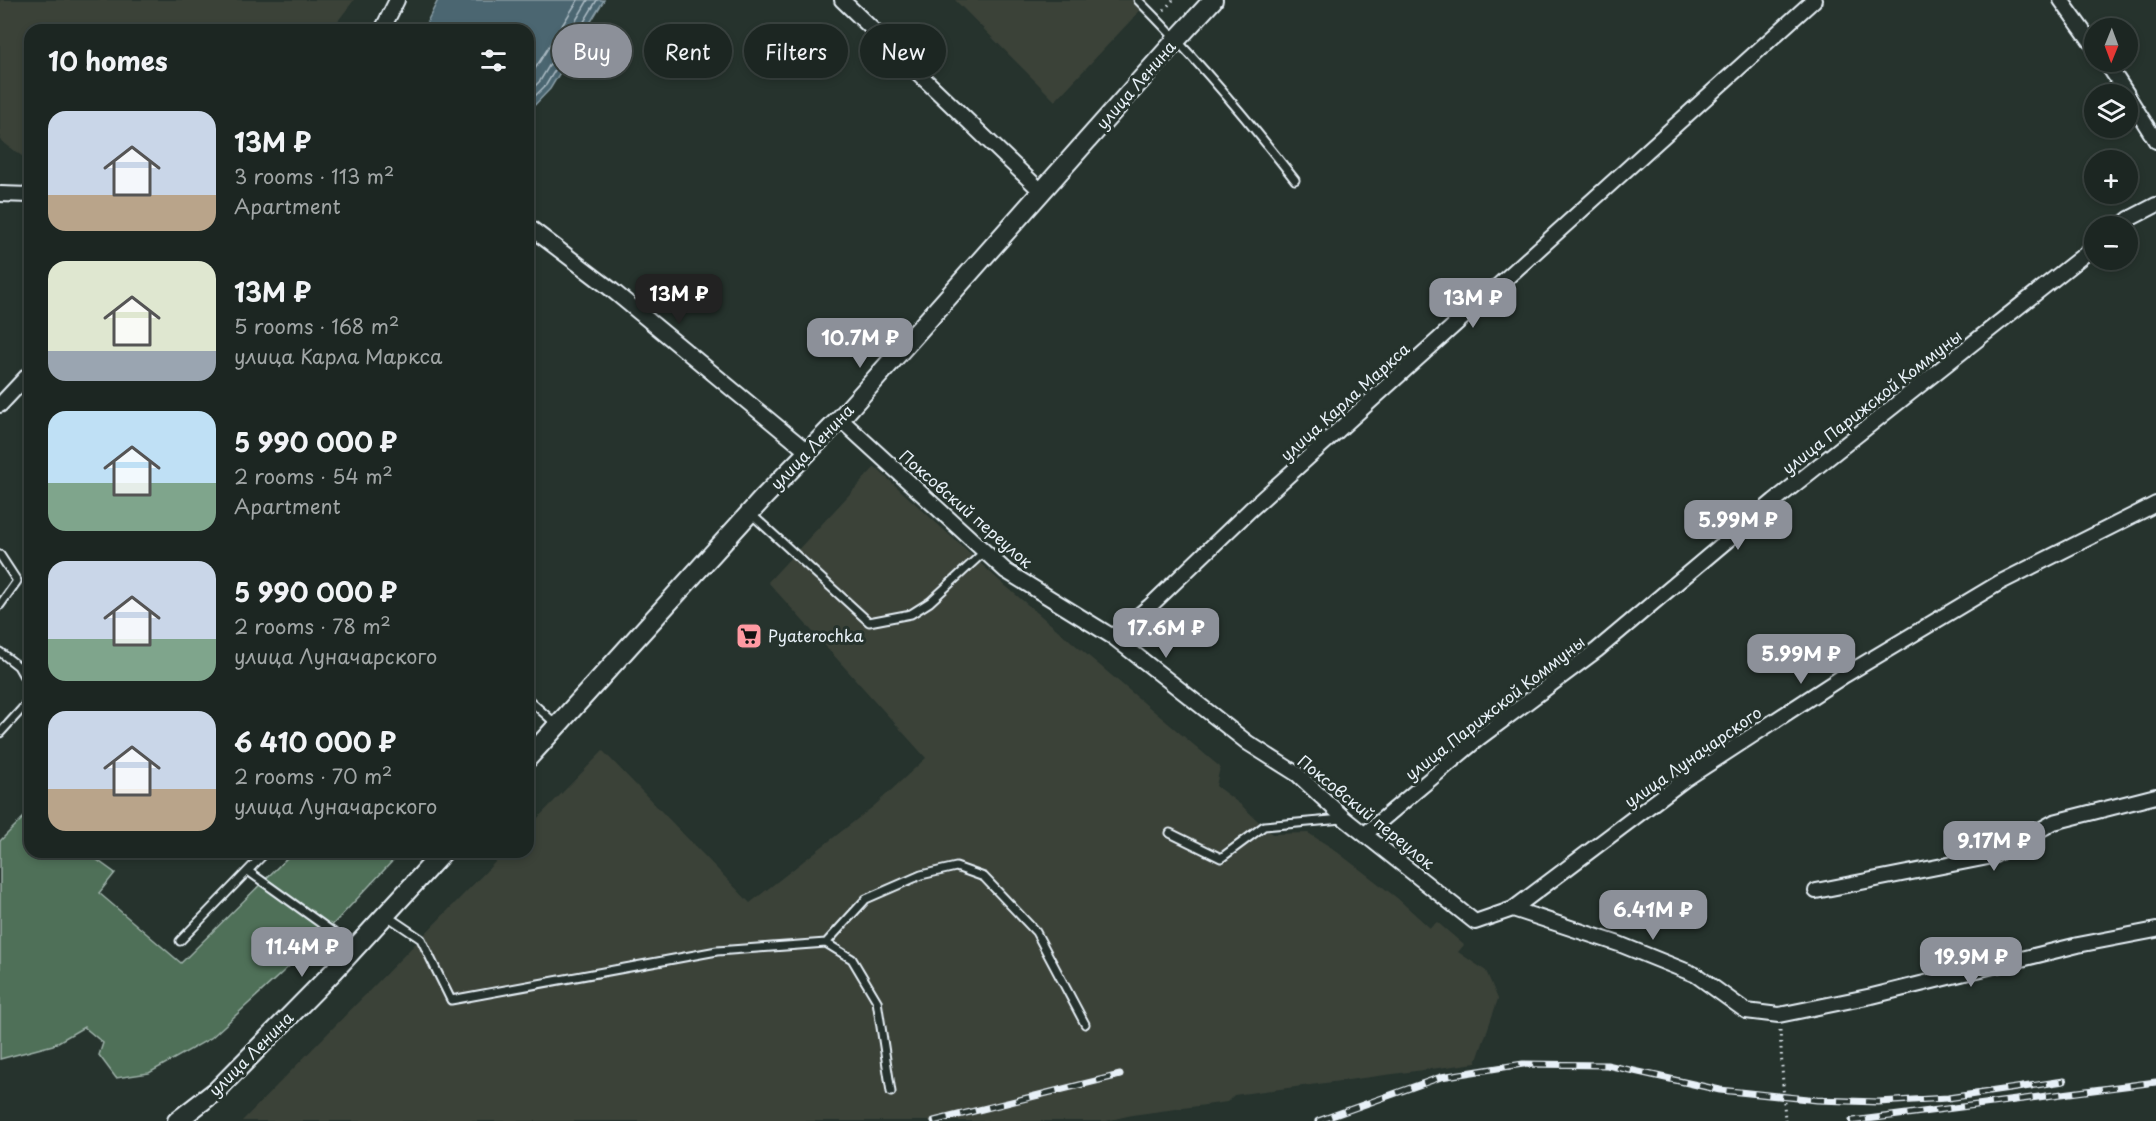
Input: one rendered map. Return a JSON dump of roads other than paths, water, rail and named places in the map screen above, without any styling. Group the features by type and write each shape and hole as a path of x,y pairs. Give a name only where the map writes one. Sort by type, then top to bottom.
{"main road":[{"name":"улица Ленина","path":"534,752 750,513 840,419 1213,0"},
{"name":"улица Ленина","path":"177,1121 217,1090 355,948 437,858"}],"street":[{"path":"385,24 397,0"},
{"path":"842,0 1042,192"},
{"name":"улица Карла Маркса","path":"1113,638 1150,606 1267,494 1814,0"},
{"path":"2061,0 2084,32"},
{"path":"2138,112 2156,141"},
{"path":"0,194 24,195"},
{"path":"2135,216 2156,205"},
{"path":"534,231 612,290 808,452"},
{"name":"улица Парижской Коммуны","path":"1365,834 1479,738 1597,650 1774,501 2084,255"},
{"path":"0,405 24,379"},
{"name":"Поксовский переулок","path":"840,419 1006,571 1113,638 1248,743 1298,774 1345,819 1475,921"},
{"name":"улица Луначарского","path":"1475,921 1513,909 1684,780 1845,675 1999,583 2156,504"},
{"path":"1816,891 1993,856 2054,822 2156,796"},
{"path":"1513,909 1619,944 1696,975 1746,1011 1779,1015 1872,996 2078,945 2156,930"}],"lane":[{"path":"1138,0 1177,39 1295,180"},
{"path":"750,513 869,622 910,614 930,602 985,551"},
{"path":"0,555 17,581 0,605"},
{"path":"0,652 18,666 24,676"},
{"path":"534,704 558,726"},
{"path":"0,733 24,707"},
{"path":"1170,833 1221,858 1264,826 1345,819"},
{"path":"180,941 260,858"},
{"path":"826,943 866,899 921,875 956,867 984,877 1036,932 1085,1024"},
{"path":"248,871 355,948"},
{"path":"385,915 421,939 451,999 717,951 826,943 852,959 877,1001 891,1092"}],"water":[{"path":"438,0 604,0 589,24 552,24 552,78 557,78 534,106 534,24 426,24"}],"railway":[{"path":"1318,1121 1441,1077 1523,1064 1607,1065 1720,1090 1817,1100 1878,1102 1948,1098 2064,1081"},
{"path":"934,1121 1120,1075"},
{"path":"1852,1121 2156,1082"}],"place":[{"name":"Pyaterochka","path":"749,636"}]}
